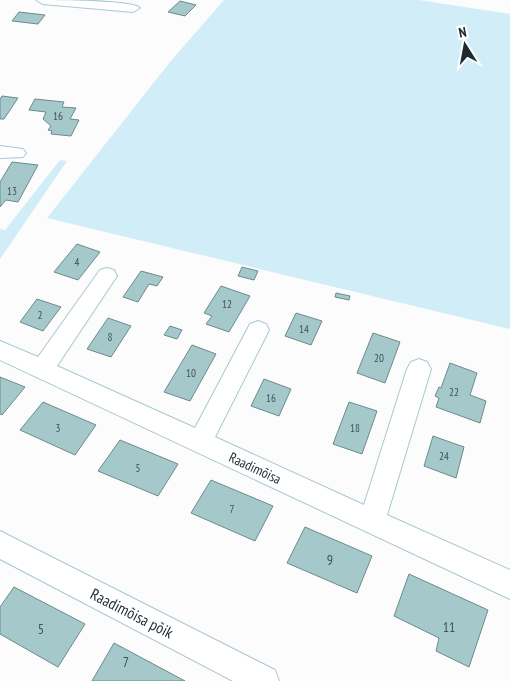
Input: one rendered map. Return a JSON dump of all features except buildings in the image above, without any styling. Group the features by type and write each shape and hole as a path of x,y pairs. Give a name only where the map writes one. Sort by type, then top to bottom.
{"street":[{"path":"43,0 133,8"},
{"path":"42,369 108,276"},
{"path":"200,442 258,330"},
{"name":"Raadimõisa","path":"0,350 510,586"},
{"path":"372,522 419,369"},
{"name":"Raadimõisa põik","path":"0,544 264,681"}],"shaded area":[{"path":"224,0 419,0 510,14 510,329 47,218 170,62"},
{"path":"60,160 67,161 0,259 0,229 5,230"}]}
